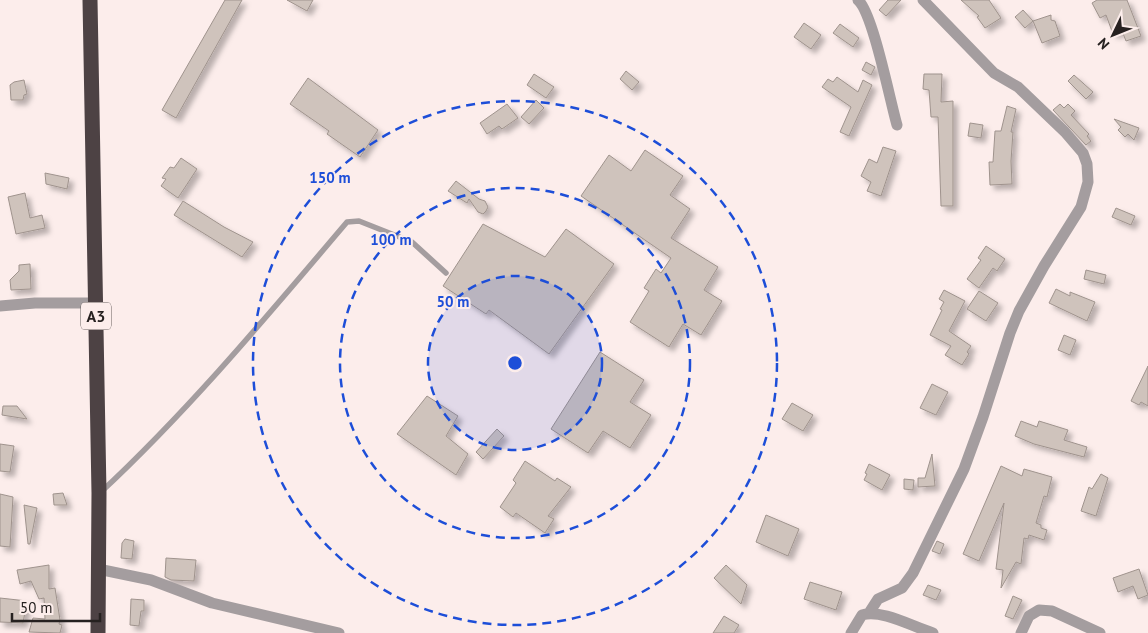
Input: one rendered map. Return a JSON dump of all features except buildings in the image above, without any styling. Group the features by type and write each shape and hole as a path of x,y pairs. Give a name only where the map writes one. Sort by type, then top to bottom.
{"highway":[{"name":"A3","path":"90,0 99,493 98,633"}],"street":[{"path":"869,613 878,599 902,588 913,574 964,469 1016,318 1044,266 1080,208 1088,182 1087,164 1083,153 1065,132 1018,87 994,73 923,0"},
{"path":"864,2 897,125"},
{"path":"0,306 35,303 96,304"},
{"path":"98,569 151,580 212,603 339,633"},
{"path":"1021,633 1029,616 1039,610 1052,611 1100,633"},
{"path":"851,633 862,615 869,613 906,622 933,633"}],"lane":[{"path":"99,493 142,453 237,352 347,222 359,221 412,242 446,273"}]}
